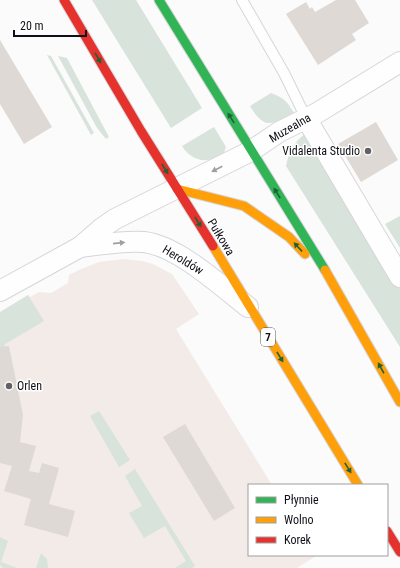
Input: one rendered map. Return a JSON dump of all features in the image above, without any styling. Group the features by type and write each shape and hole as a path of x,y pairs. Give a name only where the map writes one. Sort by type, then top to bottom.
{"highway":[{"name":"Pułkowa","path":"64,0 176,189 192,212 357,484"},
{"path":"159,0 334,286 400,402"},
{"path":"176,189 244,206 289,237 334,286"},
{"path":"388,533 400,552"}],"street":[{"name":"Muzealna","path":"176,189 251,151 279,132 306,118 400,62"},
{"path":"306,118 400,277"},
{"name":"Heroldów","path":"0,291 80,247 115,219 176,189"},
{"name":"Heroldów","path":"80,247 127,242 144,242 158,246 191,263 251,309"}],"lane":[{"path":"242,0 284,73 306,118"}],"shaded area":[{"path":"92,0 136,0 202,108 171,128"},
{"path":"47,55 51,56 94,133 91,135"},
{"path":"58,56 67,58 109,137 106,139 97,128"},
{"path":"271,93 285,100 294,113 280,120 269,123 260,119 250,106"},
{"path":"214,127 226,147 224,153 213,159 202,160 196,159 186,152 182,146"},
{"path":"305,134 400,288 400,347 286,166 292,148"},
{"path":"400,216 400,248 385,224"},
{"path":"123,259 153,264 172,274 199,314 176,329 271,484 248,484 248,556 316,556 297,568 0,568 0,319 28,295 30,297 39,292 51,293 68,283 69,275 99,262"},
{"path":"28,295 44,321 5,344 0,364 0,312"},
{"path":"99,411 130,460 119,467 90,416"},
{"path":"135,469 195,566 192,568 175,568 186,561 165,526 144,538 129,513 142,506 125,476"},
{"path":"0,537 8,541 1,562 17,568 3,568 0,565"},
{"path":"41,553 47,559 48,568 36,568"}],"building":[{"path":"336,0 355,0 369,23 352,34 356,40 318,65 286,14 306,2 310,9 312,7 315,12"},
{"path":"0,40 52,127 24,144 0,104"},
{"path":"376,122 398,160 361,182 338,144"},
{"path":"9,346 23,415 20,442 36,446 29,471 39,473 42,463 59,468 49,504 75,511 68,537 24,525 31,499 4,491 12,466 0,463 0,347"},
{"path":"185,424 235,508 214,521 163,437"}],"traffic: fast":[{"path":"159,0 325,270"}],"traffic: slow":[{"path":"177,189 244,206 289,237 305,254"},
{"path":"213,246 357,484"},
{"path":"325,270 400,402"}],"traffic: jam":[{"path":"64,0 141,131 213,246"},
{"path":"388,533 400,552"}],"place":[{"name":"Vidalenta Studio","path":"368,151"},
{"name":"Orlen","path":"9,386"}]}
